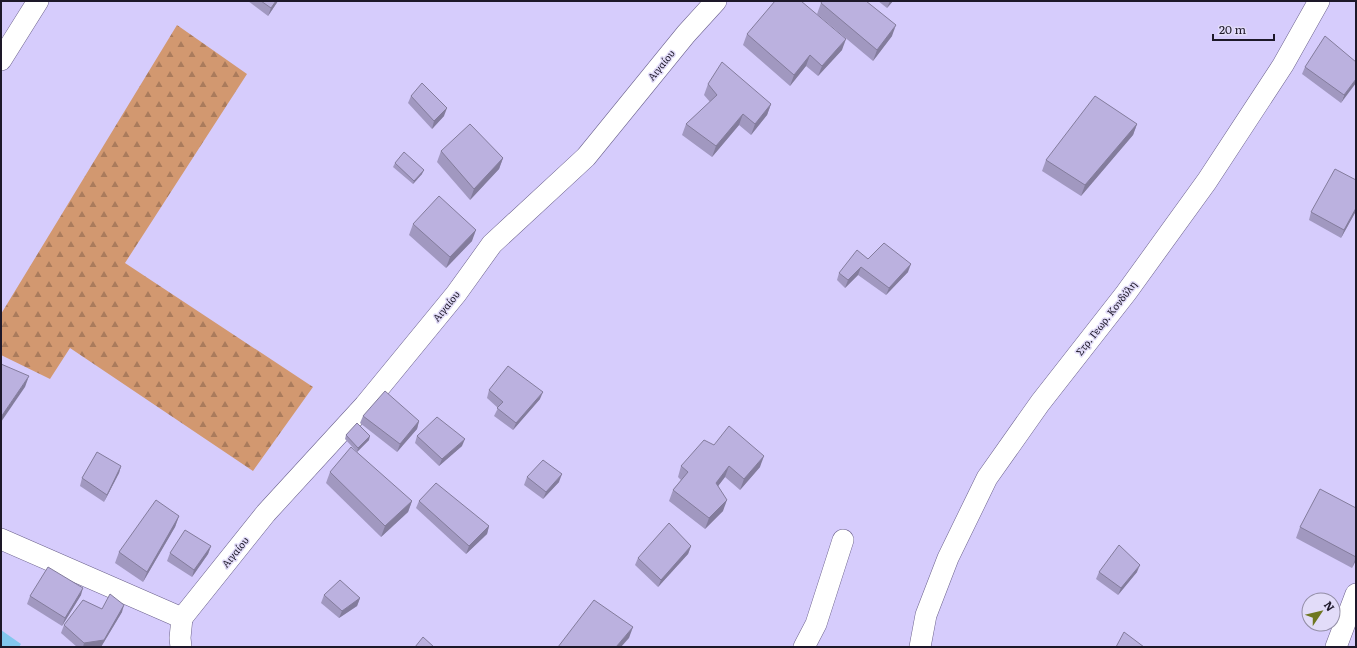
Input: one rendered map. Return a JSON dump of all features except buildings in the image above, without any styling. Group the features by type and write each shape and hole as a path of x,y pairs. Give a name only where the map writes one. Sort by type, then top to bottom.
{"street":[{"path":"2,57 38,1"},
{"name":"Αιγαίου","path":"182,618 266,513 365,405 456,294 492,244 586,157 686,34 716,1"},
{"name":"Στρ. Γεωρ. Κονδύλη","path":"920,647 926,615 948,558 987,478 1040,403 1126,293 1207,181 1283,65 1319,1"},
{"path":"1,539 182,618 180,638 181,647"},
{"path":"804,647 816,624 843,540"},
{"path":"1336,647 1356,594"}],"green space":[{"path":"177,25 247,74 125,263 313,387 253,471 70,348 50,379 1,355 1,314"}],"water":[{"path":"1,630 21,644 19,647 1,647"}]}
